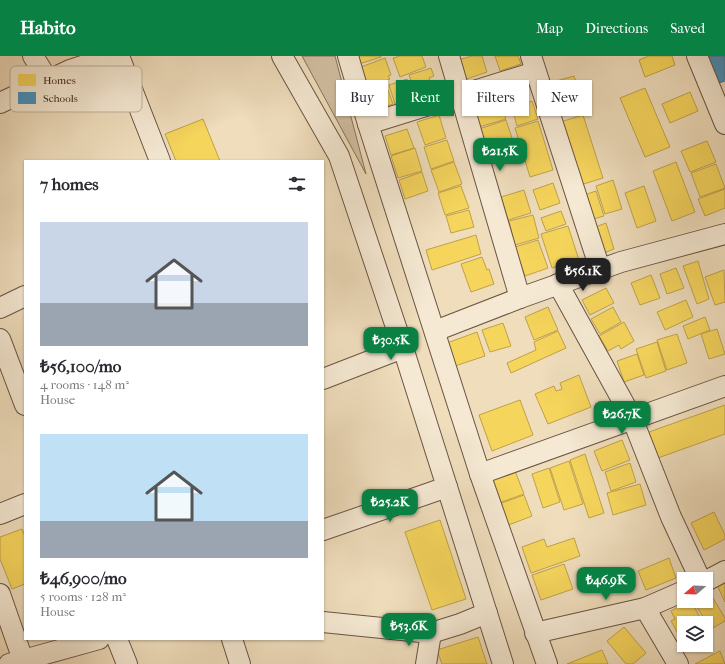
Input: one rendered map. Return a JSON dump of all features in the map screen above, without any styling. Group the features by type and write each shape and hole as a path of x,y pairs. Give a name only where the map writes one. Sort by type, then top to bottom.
{"street":[{"path":"33,56 39,66"},
{"path":"82,66 113,56"},
{"path":"118,56 122,66"},
{"path":"282,56 339,156 404,348 503,664"},
{"path":"348,56 368,124 480,474 547,664"},
{"path":"450,56 520,298"},
{"path":"697,56 725,124"},
{"path":"368,124 461,96 533,64 600,269"},
{"path":"0,103 10,98"},
{"path":"140,112 160,160"},
{"path":"435,331 600,269 725,234"},
{"path":"558,284 632,418 671,517 697,572"},
{"path":"0,308 24,296"},
{"path":"0,339 24,402"},
{"path":"324,379 404,348"},
{"path":"480,474 632,418 725,386"},
{"path":"324,530 447,486"},
{"path":"0,514 24,504"},
{"path":"713,577 725,570"},
{"path":"0,594 16,662 95,640"},
{"path":"535,633 645,608 677,594"},
{"path":"645,608 678,664"},
{"path":"324,622 431,633 460,624 487,613"},
{"path":"426,664 431,633"},
{"path":"117,640 127,664"},
{"path":"232,640 240,664"}],"shaded area":[{"path":"302,56 335,56 341,80 336,80 336,116 351,116 366,174"}],"building: Homes":[{"path":"353,56 381,56 381,57 356,65"},
{"path":"400,56 422,56 426,67 400,77 393,58"},
{"path":"472,56 482,56 487,72 464,80 458,60"},
{"path":"495,56 518,56 521,64 500,71"},
{"path":"649,56 672,56 675,65 645,77 639,60"},
{"path":"385,58 391,75 388,76 390,79 366,80 361,67"},
{"path":"431,68 434,76 429,78 430,80 411,80 409,75"},
{"path":"574,76 575,80 560,80"},
{"path":"396,83 396,104 395,104 389,85"},
{"path":"645,88 670,147 645,157 620,98"},
{"path":"388,90 393,104 388,106"},
{"path":"690,92 698,111 670,123 662,104"},
{"path":"532,101 538,119 517,126 514,116 529,116 529,102"},
{"path":"439,116 446,138 425,145 417,122"},
{"path":"475,116 505,116 506,119 479,127"},
{"path":"583,116 603,178 577,186 557,123"},
{"path":"203,119 220,160 176,160 165,134"},
{"path":"506,120 514,144 487,153 479,129"},
{"path":"538,121 553,170 530,177 515,128"},
{"path":"407,129 414,148 391,155 385,136"},
{"path":"447,140 454,161 431,169 424,147"},
{"path":"707,141 716,162 690,172 681,151"},
{"path":"415,148 422,171 398,178 391,156"},
{"path":"454,162 462,184 439,192 431,170"},
{"path":"676,162 695,212 672,221 653,171"},
{"path":"716,164 725,188 700,197 691,173"},
{"path":"422,172 428,191 405,199 399,180"},
{"path":"613,180 622,209 605,214 596,186"},
{"path":"553,183 560,203 540,210 533,190"},
{"path":"461,186 469,208 445,215 438,193"},
{"path":"644,186 656,221 637,228 625,193"},
{"path":"725,189 725,208 705,216 698,199"},
{"path":"524,190 531,213 508,220 501,197"},
{"path":"596,191 604,216 586,221 579,197"},
{"path":"469,210 474,227 451,233 446,216"},
{"path":"561,211 566,224 546,231 541,218"},
{"path":"533,215 539,238 515,245 509,221"},
{"path":"606,223 614,249 599,255 590,229"},
{"path":"568,226 579,260 552,268 541,234"},
{"path":"476,235 481,254 432,270 426,250"},
{"path":"538,240 548,268 525,276 515,247"},
{"path":"482,257 487,270 489,269 494,284 471,292 461,264"},
{"path":"698,261 709,299 697,304 683,266"},
{"path":"676,268 684,288 667,294 660,274"},
{"path":"724,270 725,302 715,305 705,277"},
{"path":"651,275 660,298 640,305 631,283"},
{"path":"606,288 614,303 590,315 582,300"},
{"path":"686,300 693,317 665,330 657,312"},
{"path":"548,307 558,330 534,340 525,317"},
{"path":"613,307 621,322 600,334 591,319"},
{"path":"705,317 710,330 688,339 683,326"},
{"path":"624,322 634,341 621,349 619,345 608,351 599,336"},
{"path":"503,323 511,346 490,352 482,330"},
{"path":"717,329 725,354 709,359 701,334"},
{"path":"558,331 566,348 511,373 507,363 536,350 534,342"},
{"path":"477,332 485,356 455,366 447,343"},
{"path":"677,334 687,363 667,370 657,340"},
{"path":"657,342 666,371 646,378 636,349"},
{"path":"637,354 644,375 624,382 617,361"},
{"path":"579,375 591,407 548,424 535,394 554,386 556,391 562,389 560,383"},
{"path":"520,400 533,435 492,451 479,415"},
{"path":"725,405 725,434 658,458 649,432"},
{"path":"622,440 630,460 602,471 594,451"},
{"path":"585,454 604,513 589,518 570,460"},
{"path":"569,461 583,504 564,510 550,468"},
{"path":"630,463 636,482 611,491 605,472"},
{"path":"549,468 560,502 543,508 532,474"},
{"path":"515,471 524,494 499,503 490,481"},
{"path":"640,484 646,505 613,515 607,493"},
{"path":"524,495 532,516 506,526 499,504"},
{"path":"714,512 725,535 725,539 704,550 691,523"},
{"path":"440,520 466,599 432,610 405,532"},
{"path":"22,529 24,534 24,584 12,589 0,559 0,537"},
{"path":"574,538 580,556 531,573 522,547 544,539 547,547"},
{"path":"669,558 676,578 646,590 638,571"},
{"path":"564,564 573,589 541,600 532,575"},
{"path":"725,581 725,602 717,585"},
{"path":"713,598 725,618 725,621 713,628 713,616 703,616 698,608 713,608"},
{"path":"677,607 695,608 699,616 677,616 677,632 671,621 675,619 671,611"},
{"path":"624,627 646,653 633,664 626,664 607,641"},
{"path":"478,637 487,664 442,664 437,650"},
{"path":"602,650 608,664 567,664"},
{"path":"720,651 725,664 695,664"}],"building: Schools":[{"path":"704,56 725,56 725,81 712,85"}]}
